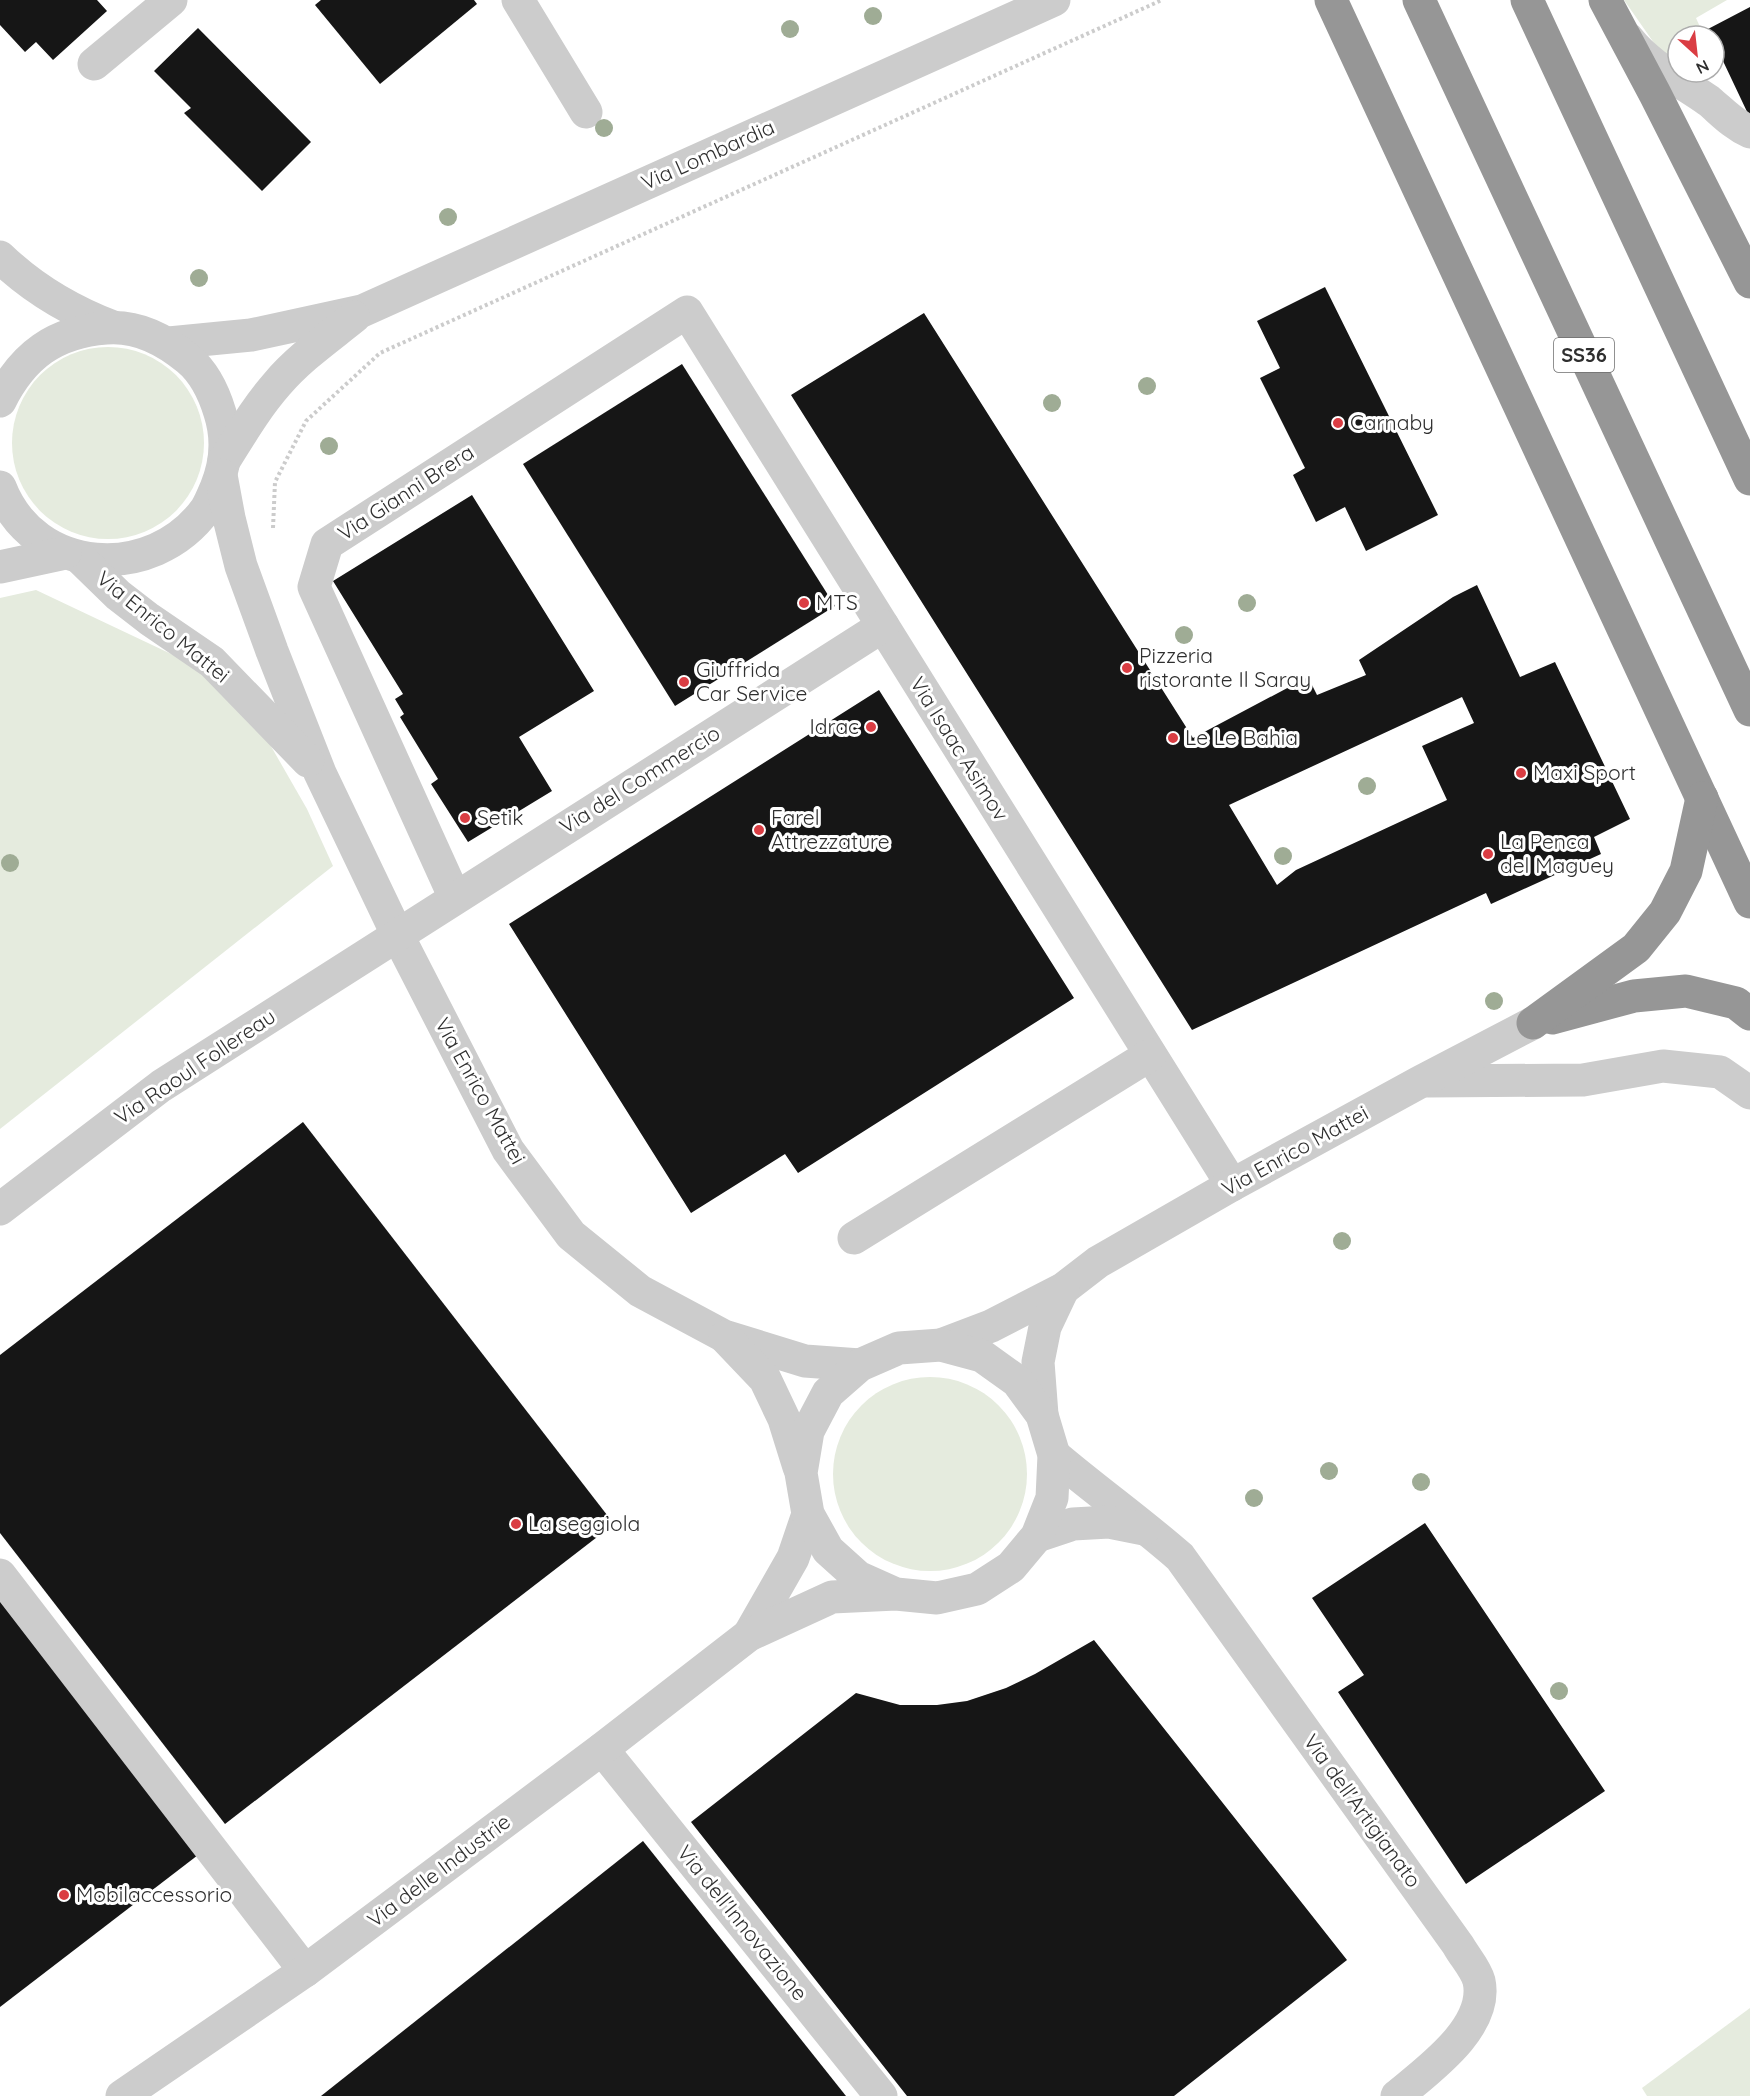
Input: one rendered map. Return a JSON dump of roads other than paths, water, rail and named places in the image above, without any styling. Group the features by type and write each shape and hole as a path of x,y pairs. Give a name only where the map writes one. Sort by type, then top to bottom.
{"highway":[{"path":"1331,0 1750,902"},
{"name":"SS36","path":"1419,0 1750,710"},
{"path":"1527,0 1750,479"},
{"path":"1611,12 1750,282"},
{"path":"1533,1023 1636,948 1665,912 1686,871 1702,798"},
{"path":"1533,1023 1634,996 1686,992 1736,1003 1750,1014"}],"street":[{"path":"518,0 586,112"},
{"name":"Via Lombardia","path":"169,343 251,335 362,311 1054,0"},
{"path":"94,64 168,1"},
{"path":"1611,12 1635,47 1655,66 1693,90 1750,132"},
{"path":"0,257 37,288 84,316 113,327 142,332 169,343"},
{"name":"Via Lombardia","path":"73,555 116,561 152,553 182,534 207,508 223,468 252,416 278,382 312,350 362,311"},
{"name":"Via Isaac Asimov","path":"687,312 1232,1185"},
{"name":"Via Gianni Brera","path":"454,897 314,587 327,544 687,312"},
{"path":"0,401 15,375 34,354 58,338 85,330 113,327"},
{"name":"Via Enrico Mattei","path":"169,343 196,365 215,394 224,427 223,468 229,518 241,566 320,773 397,934 508,1150 571,1235 640,1291 724,1336 805,1361 860,1365"},
{"path":"0,487 4,499 20,521 40,540 73,555"},
{"path":"0,567 73,555"},
{"name":"Via Enrico Mattei","path":"73,555 149,619 212,662 320,773"},
{"name":"Via del Commercio","path":"397,934 883,626"},
{"name":"Via Raoul Follereau","path":"0,1209 161,1086 397,934"},
{"name":"Via Enrico Mattei","path":"941,1345 992,1326 1063,1289 1098,1262 1232,1185 1533,1023"},
{"path":"854,1238 1150,1055"},
{"path":"1420,1082 1583,1080 1663,1066 1720,1072 1750,1093"},
{"name":"Via Enrico Mattei","path":"1042,1415 1038,1362 1045,1327 1063,1289"},
{"name":"Via Enrico Mattei","path":"724,1336 765,1379 784,1419 801,1473"},
{"name":"Via delle Industrie","path":"122,2096 305,1971 602,1749 749,1635 832,1597 896,1594 937,1598 976,1589 1011,1567 1038,1536 1052,1498 1054,1455 1042,1415 1017,1381 982,1356 941,1345 899,1348 860,1365 828,1393 808,1431 801,1473 808,1514 828,1550 858,1577 896,1594"},
{"name":"Via dell'Artigianato","path":"1054,1455 1095,1491 1149,1529 1180,1557 1458,1945 1479,1980 1479,2003 1470,2026 1438,2061 1397,2096"},
{"name":"Via delle Industrie","path":"749,1635 793,1558 808,1514"},
{"path":"1038,1536 1072,1524 1109,1522 1149,1529"},
{"path":"0,1575 305,1971"},
{"name":"Via dell'Innovazione","path":"602,1749 881,2096"}],"place":[{"name":"Carnaby","path":"1338,423"},
{"name":"MTS","path":"804,603"},
{"name":"Pizzeria ristorante Il Saray","path":"1127,668"},
{"name":"Giuffrida Car Service","path":"684,682"},
{"name":"Idrac","path":"871,727"},
{"name":"Le Le Bahia","path":"1173,738"},
{"name":"Maxi Sport","path":"1521,773"},
{"name":"Setik","path":"465,818"},
{"name":"Farel Attrezzature","path":"759,830"},
{"name":"La Penca del Maguey","path":"1488,854"},
{"name":"La seggiola","path":"516,1524"},
{"name":"Mobilaccessorio","path":"64,1895"}]}
